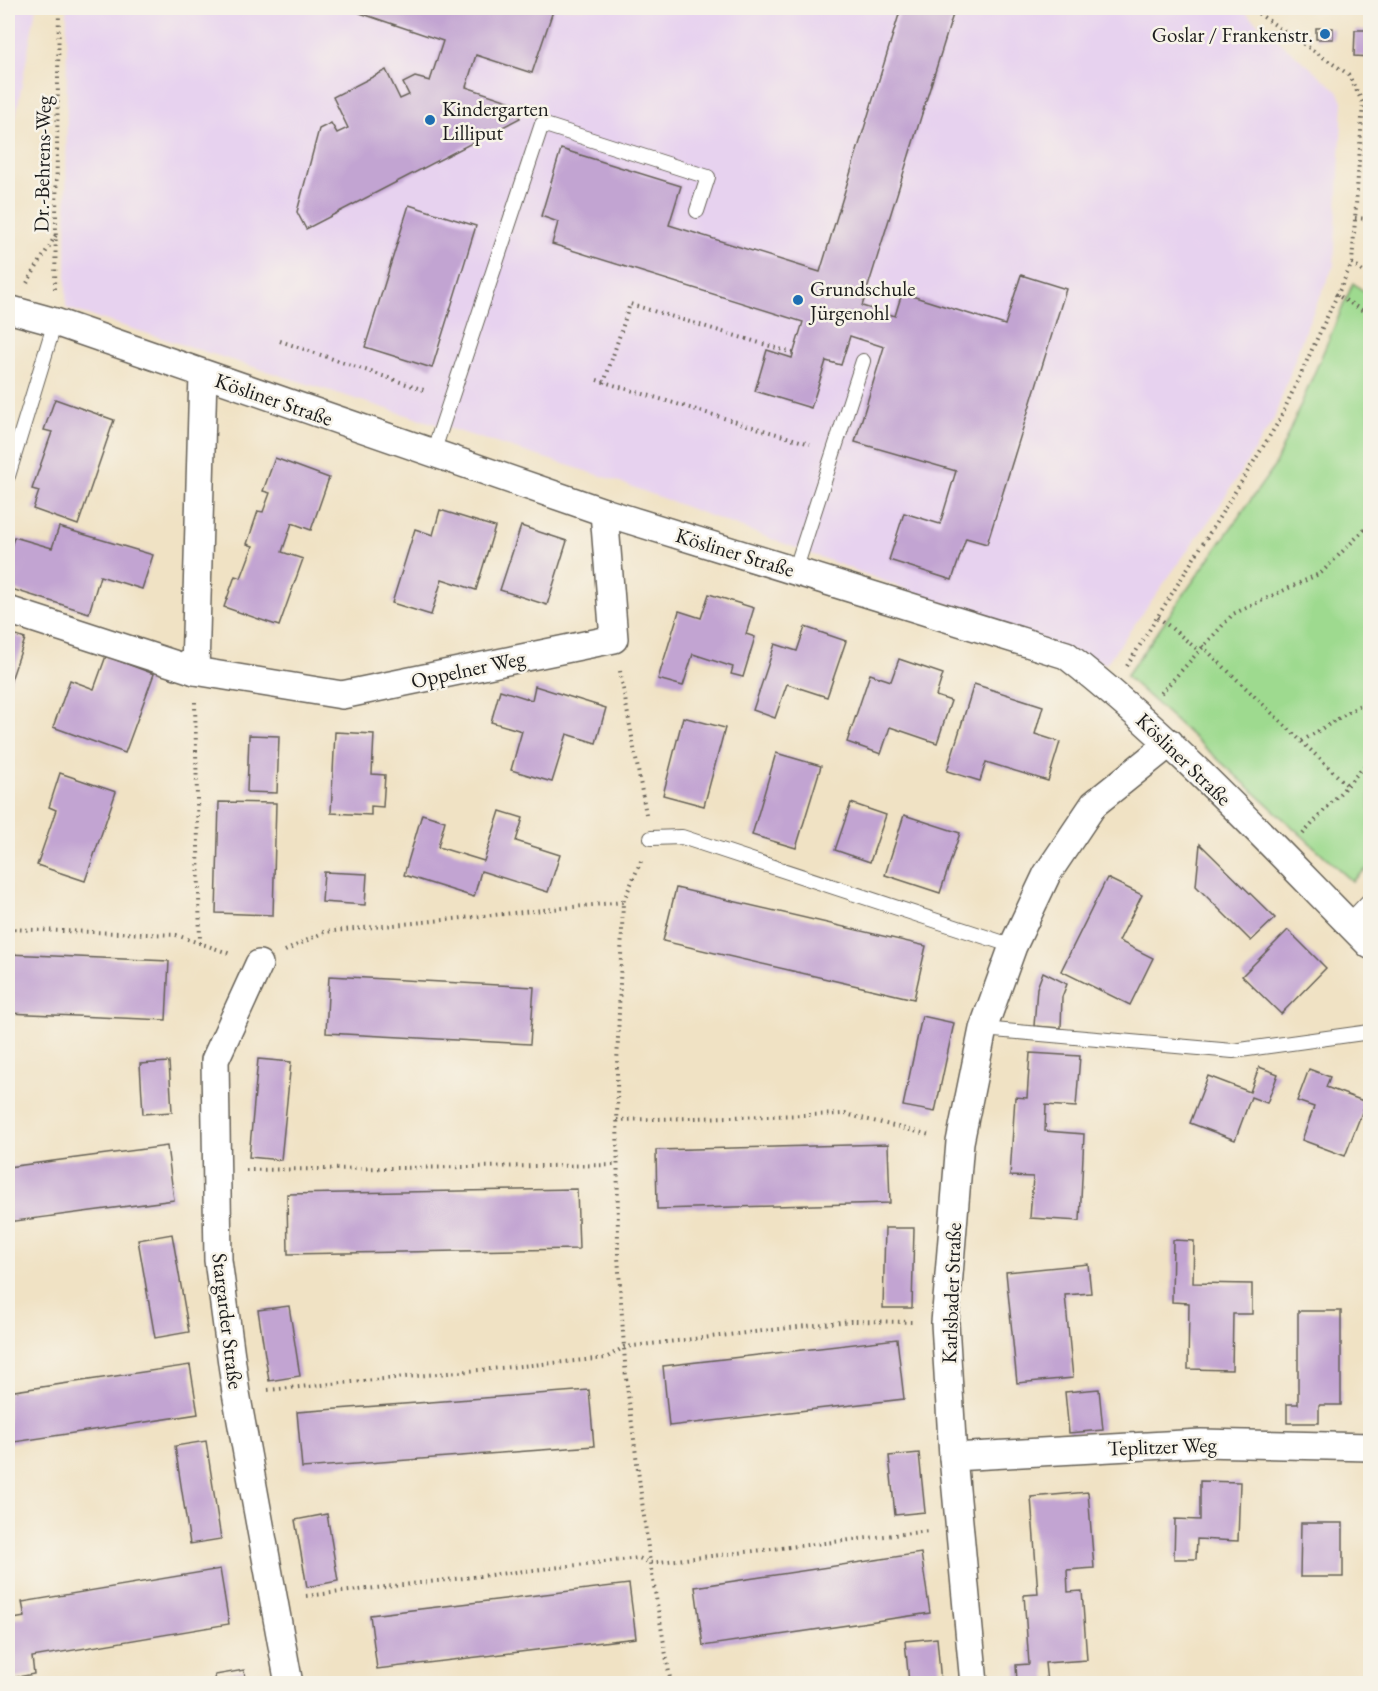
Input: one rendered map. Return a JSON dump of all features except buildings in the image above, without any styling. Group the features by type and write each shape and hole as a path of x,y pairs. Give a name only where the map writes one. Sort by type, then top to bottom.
{"street":[{"name":"Kösliner Straße","path":"9,310 55,322 604,512 1065,655 1112,691 1170,743 1371,945"},
{"path":"195,671 203,374"},
{"path":"604,512 614,639"},
{"name":"Oppelner Weg","path":"8,610 195,671 342,695 614,639"},
{"name":"Karlsbader Straße","path":"974,1683 945,1323 960,1142 983,1029 1013,946 1047,874 1094,804 1170,743"},
{"name":"Stargarder Straße","path":"259,963 215,1060 218,1260 236,1393 289,1683"},
{"name":"Teplitzer Weg","path":"954,1457 1201,1443 1371,1447"}],"lane":[{"path":"433,453 542,124 708,177 697,211"},
{"path":"8,476 55,322"},
{"path":"795,571 863,361"},
{"path":"651,838 682,837 1013,946"},
{"path":"1348,922 1371,899"},
{"path":"983,1029 1233,1051 1371,1032"}],"path":[{"name":"Dr.-Behrens-Weg","path":"55,322 59,8"},
{"path":"1112,691 1279,421 1335,294 1352,263 1363,103 1348,74 1253,8"},
{"path":"1355,218 1371,219"},
{"path":"9,310 56,235"},
{"path":"1352,263 1371,278"},
{"path":"1335,294 1371,315"},
{"path":"604,383 630,304 793,353"},
{"path":"280,341 451,398"},
{"path":"597,380 834,452"},
{"path":"1143,718 1198,650 1233,614 1320,573 1371,524"},
{"path":"1158,617 1198,650"},
{"path":"614,639 651,838 623,902 617,1120 618,1256 624,1347 650,1563 671,1683"},
{"path":"1202,646 1346,784"},
{"path":"195,671 200,943"},
{"path":"1302,741 1371,699"},
{"path":"1283,857 1346,784 1371,760"},
{"path":"8,929 176,935 259,963 324,932 623,902"},
{"path":"617,1120 845,1114 960,1142"},
{"path":"217,1170 617,1165"},
{"path":"236,1393 606,1358 624,1347 850,1321 945,1323"},
{"path":"274,1599 639,1558 650,1563 960,1528"}],"shaded area":[{"path":"8,8 36,8 8,159"},
{"path":"67,8 1240,8 1338,91 1343,101 1334,265 1306,328 1274,419 1216,511 1106,664 611,479 66,308"}],"green space":[{"path":"1353,283 1370,296 1370,866 1352,881 1126,676 1274,467"}],"place":[{"name":"Goslar / Frankenstr.","path":"1325,34"},
{"name":"Kindergarten Lilliput","path":"430,120"},
{"name":"Grundschule Jürgenohl","path":"798,300"}]}
